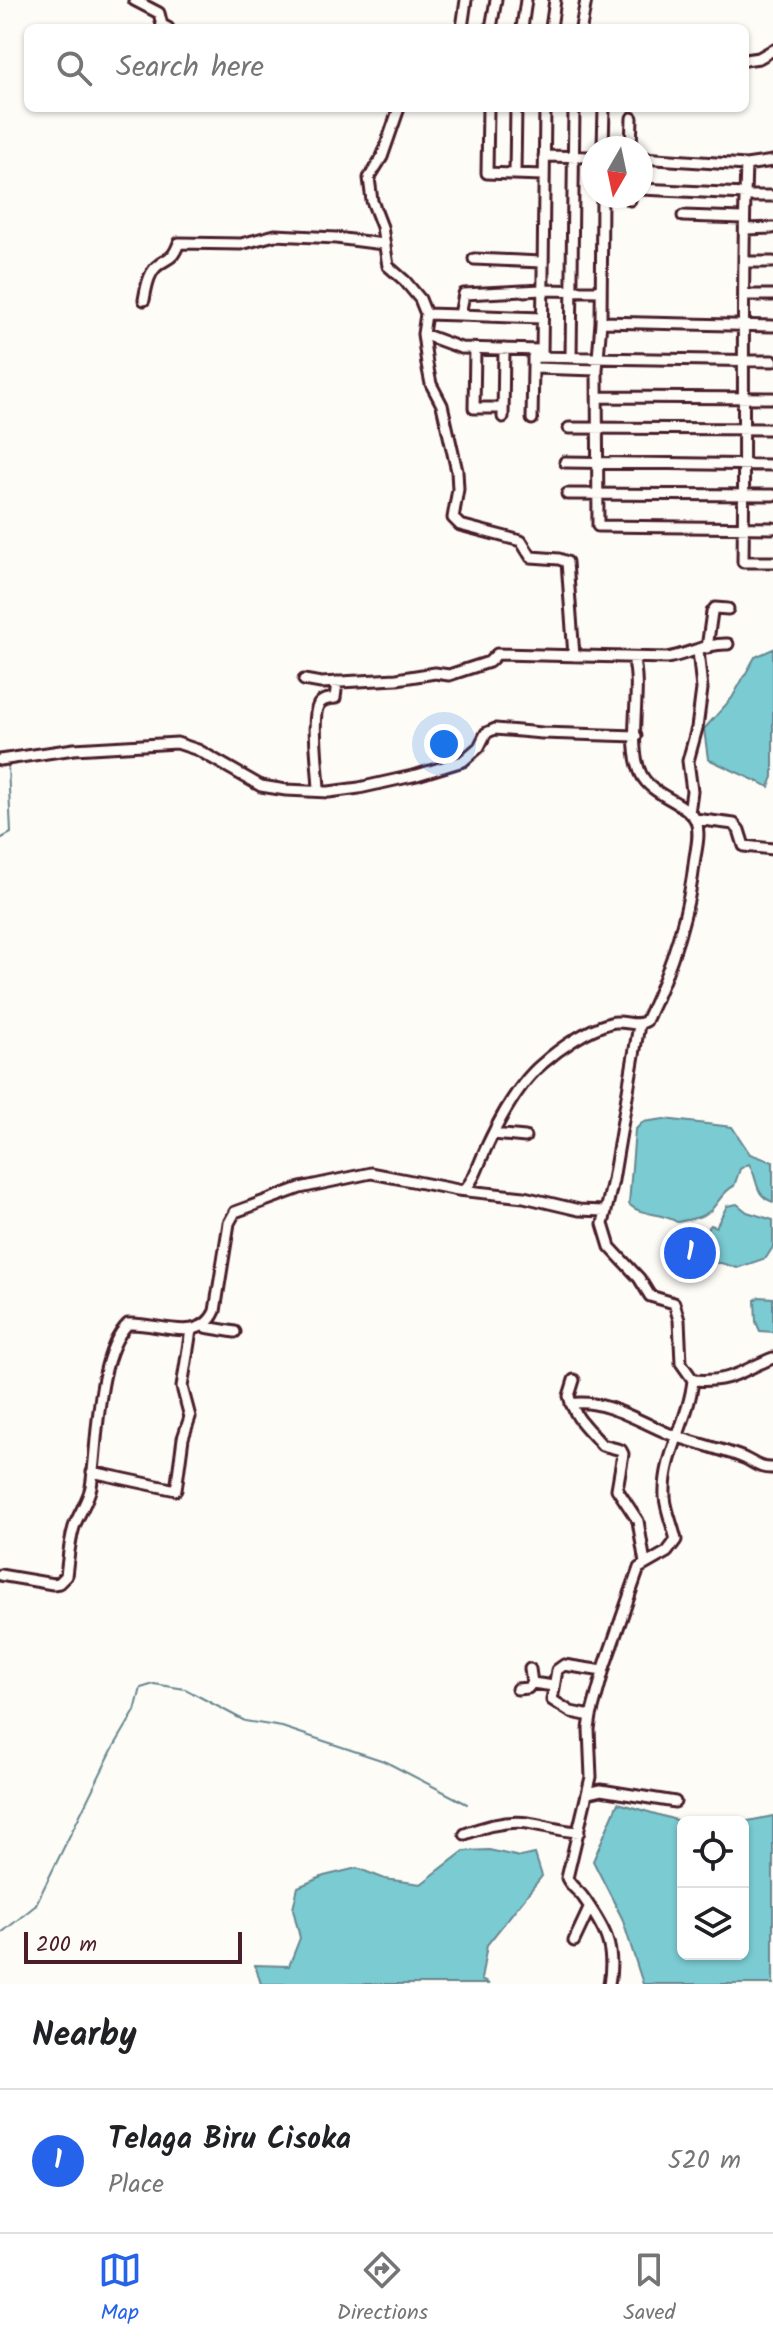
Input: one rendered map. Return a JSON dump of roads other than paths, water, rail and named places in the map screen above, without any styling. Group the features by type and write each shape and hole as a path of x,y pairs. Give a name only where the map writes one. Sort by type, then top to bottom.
{"street":[{"path":"134,0 159,13 162,24"},
{"path":"463,24 466,0"},
{"path":"492,24 496,0"},
{"path":"523,24 526,0"},
{"path":"552,24 555,0"},
{"path":"582,24 586,0"},
{"path":"749,59 773,50"},
{"path":"398,112 382,157 369,178 372,201 382,227 388,266 420,299 426,314 423,334 431,384 442,405 457,471 458,489 453,518 460,525 521,541 531,557 567,562 574,656"},
{"path":"488,112 487,173 543,175"},
{"path":"515,173 516,112"},
{"path":"542,354 545,112"},
{"path":"571,358 574,112"},
{"path":"603,136 604,112"},
{"path":"631,136 632,118"},
{"path":"544,156 581,157"},
{"path":"653,159 746,165 773,161"},
{"path":"746,165 743,218 746,295 743,562 773,562"},
{"path":"653,190 773,196"},
{"path":"602,208 598,526 773,528"},
{"path":"683,216 743,218"},
{"path":"745,229 773,228"},
{"path":"144,300 147,282 155,268 173,257 179,243 241,244 275,235 383,244"},
{"path":"474,259 541,262"},
{"path":"745,262 773,262"},
{"path":"460,315 464,294 601,291"},
{"path":"746,295 773,295"},
{"path":"426,314 542,318"},
{"path":"601,322 773,326"},
{"path":"423,334 443,343 475,349 504,349 598,365"},
{"path":"475,349 474,408 502,412 504,349"},
{"path":"532,419 533,357 542,354"},
{"path":"533,368 773,361"},
{"path":"598,397 773,398"},
{"path":"569,428 773,429"},
{"path":"565,462 773,465"},
{"path":"567,494 773,495"},
{"path":"465,1189 471,1184 493,1134 525,1082 542,1063 569,1044 611,1022 639,1025 646,1021 651,1010 684,926 696,852 698,831 692,816 688,761 697,728 702,689 702,649 712,612 715,608 728,609"},
{"path":"304,680 321,683 397,679 435,673 449,675 489,662 497,654 667,658 689,654 712,644 728,644"},
{"path":"633,658 638,765 643,777 653,789 692,816 734,824 744,846 773,849"},
{"path":"319,791 317,706 324,700 335,698 337,682"},
{"path":"0,760 74,749 177,743 198,750 261,786 319,791 359,788 463,761 479,747 486,733 495,729 636,736"},
{"path":"609,1984 611,1945 582,1895 567,1878 591,1777 589,1729 603,1671 634,1579 645,1563 667,1552 676,1540 665,1498 670,1450 691,1395 693,1380 681,1363 679,1320 674,1303 650,1296 639,1278 610,1247 605,1235 604,1211 613,1180 639,1025"},
{"path":"493,1134 525,1137"},
{"path":"205,1327 215,1311 229,1223 235,1212 300,1188 364,1174 524,1197 579,1210 604,1211"},
{"path":"0,1575 53,1584 66,1576 71,1539 87,1500 107,1364 122,1329 134,1324 191,1330 205,1327 235,1332"},
{"path":"92,1472 176,1490 183,1438 190,1417 182,1387 191,1330"},
{"path":"693,1380 721,1381 773,1358"},
{"path":"574,1380 569,1396 579,1421 593,1432 599,1442 623,1452 617,1489 638,1521 645,1563"},
{"path":"571,1404 579,1402 622,1411 677,1437 743,1458 761,1467 773,1468"},
{"path":"591,1716 579,1715 552,1700 557,1670 564,1665 603,1671"},
{"path":"517,1689 528,1688 532,1683 530,1669"},
{"path":"532,1683 554,1686"},
{"path":"588,1793 601,1790 675,1802"},
{"path":"465,1834 489,1824 526,1822 579,1832"},
{"path":"574,1941 589,1909"}],"water":[{"path":"773,649 773,777 769,787 708,759 704,729 732,698 755,657"},
{"path":"664,1119 732,1127 750,1154 773,1162 773,1202 759,1191 749,1164 740,1169 734,1186 710,1211 699,1217 677,1222 634,1208 629,1204 635,1130 643,1122"},
{"path":"737,1204 747,1212 773,1220 773,1247 766,1258 737,1268 721,1263 692,1263 683,1250 711,1225 716,1227 727,1206"},
{"path":"759,1297 773,1298 773,1332 760,1331 756,1322 755,1300"},
{"path":"618,1803 677,1820 677,1960 749,1960 749,1821 773,1816 773,1984 643,1984 622,1918 593,1861"},
{"path":"489,1850 520,1857 535,1854 542,1876 487,1945 481,1980 489,1984 261,1984 255,1965 289,1966 300,1938 293,1909 298,1887 324,1876 357,1868 385,1879 421,1884 464,1851"}],"waterway":[{"path":"0,839 11,833 8,766 4,762"},
{"path":"0,1934 35,1906 112,1750 135,1711 141,1688 154,1684 185,1689 245,1721 282,1727 384,1761 467,1804"}],"place":[{"name":"Telaga Biru Cisoka","path":"690,1253"}]}
